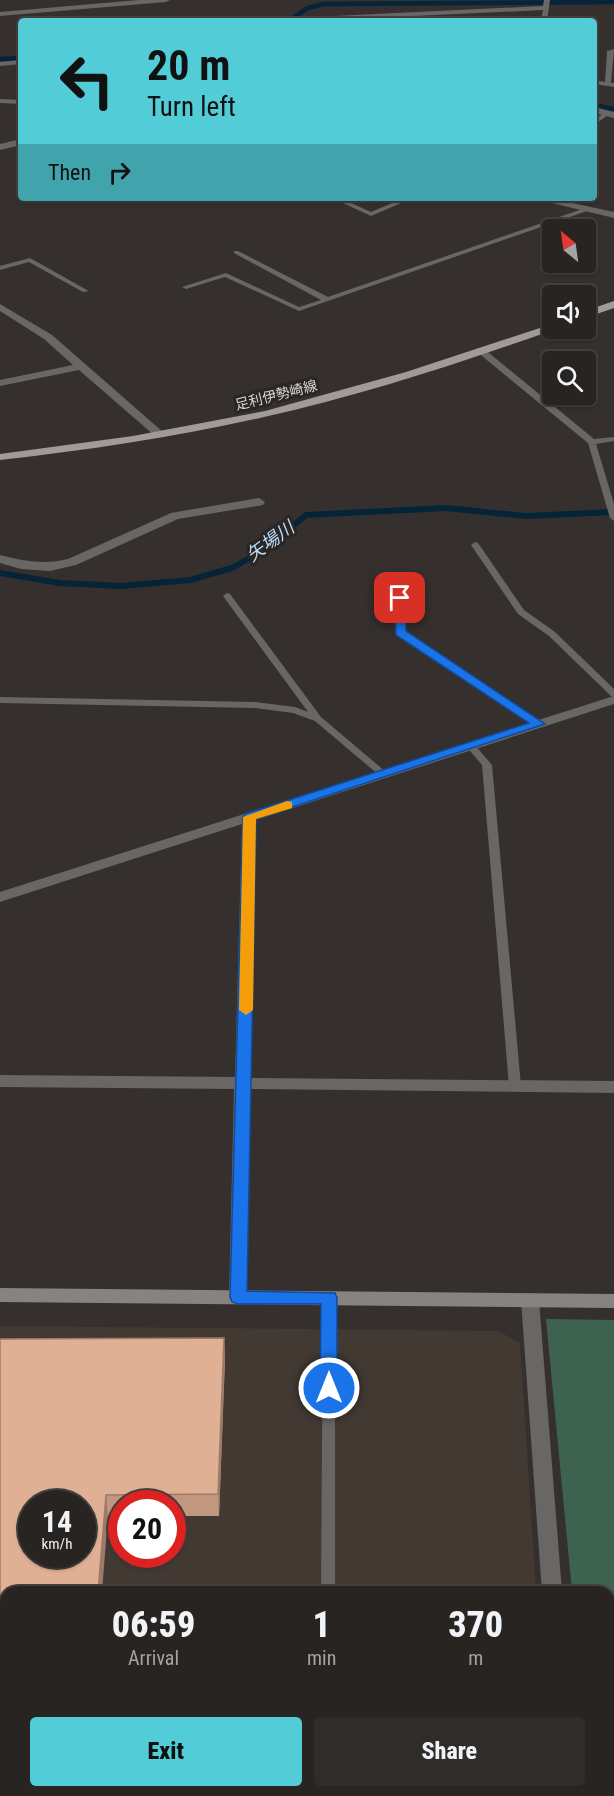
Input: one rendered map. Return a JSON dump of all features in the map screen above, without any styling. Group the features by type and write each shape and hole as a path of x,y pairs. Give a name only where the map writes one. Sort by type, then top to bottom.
{"main road":[{"path":"596,311 614,304"},
{"name":"足利伊勢崎線","path":"0,457 159,434 222,423 306,404 542,330"}],"street":[{"path":"0,14 166,0"},
{"path":"0,64 18,62"},
{"path":"0,147 18,143"},
{"path":"550,201 614,215"},
{"path":"0,307 48,337 159,434"},
{"path":"0,383 83,366"},
{"path":"0,559 21,565 50,567 72,562 174,516 259,502"},
{"path":"0,897 614,700"},
{"path":"238,1297 245,1083 249,817"},
{"path":"0,1081 614,1087"},
{"path":"0,1295 614,1301"},
{"path":"530,1300 552,1586"}],"lane":[{"path":"544,18 547,0"},
{"path":"335,18 546,8"},
{"path":"611,85 610,51 614,51"},
{"path":"0,101 18,102"},
{"path":"597,121 611,114"},
{"path":"342,201 371,214 403,201"},
{"path":"186,287 226,275 299,309 588,209"},
{"path":"236,252 327,300"},
{"path":"0,268 30,260 86,291"},
{"path":"480,350 592,442 614,518"},
{"path":"592,442 614,440"},
{"path":"475,545 521,612 552,634 614,694"},
{"path":"400,582 400,632 538,724"},
{"path":"227,596 318,719 383,774"},
{"path":"0,700 255,705 295,710 318,719"},
{"path":"471,746 487,765 515,1086"},
{"path":"328,1586 329,1298"}],"shaded area":[{"path":"0,1326 498,1331 520,1343 536,1586 0,1586"}],"green space":[{"path":"546,1319 614,1320 614,1586 572,1586"}],"building":[{"path":"224,1338 218,1494 186,1494 186,1490 108,1490 98,1586 0,1586 0,1339"}],"waterway":[{"path":"293,18 308,8 324,4 614,2"},
{"path":"0,59 18,58"},
{"path":"597,106 614,109"},
{"name":"矢場川","path":"0,573 60,583 121,586 190,580 232,568 262,551 306,515 446,508 526,516 614,512"}],"slow traffic":[{"path":"246,1010 249,817 287,805"}],"route":[{"path":"329,1388 329,1298 238,1297 245,1083 249,817 538,724 400,632 400,598"}]}
